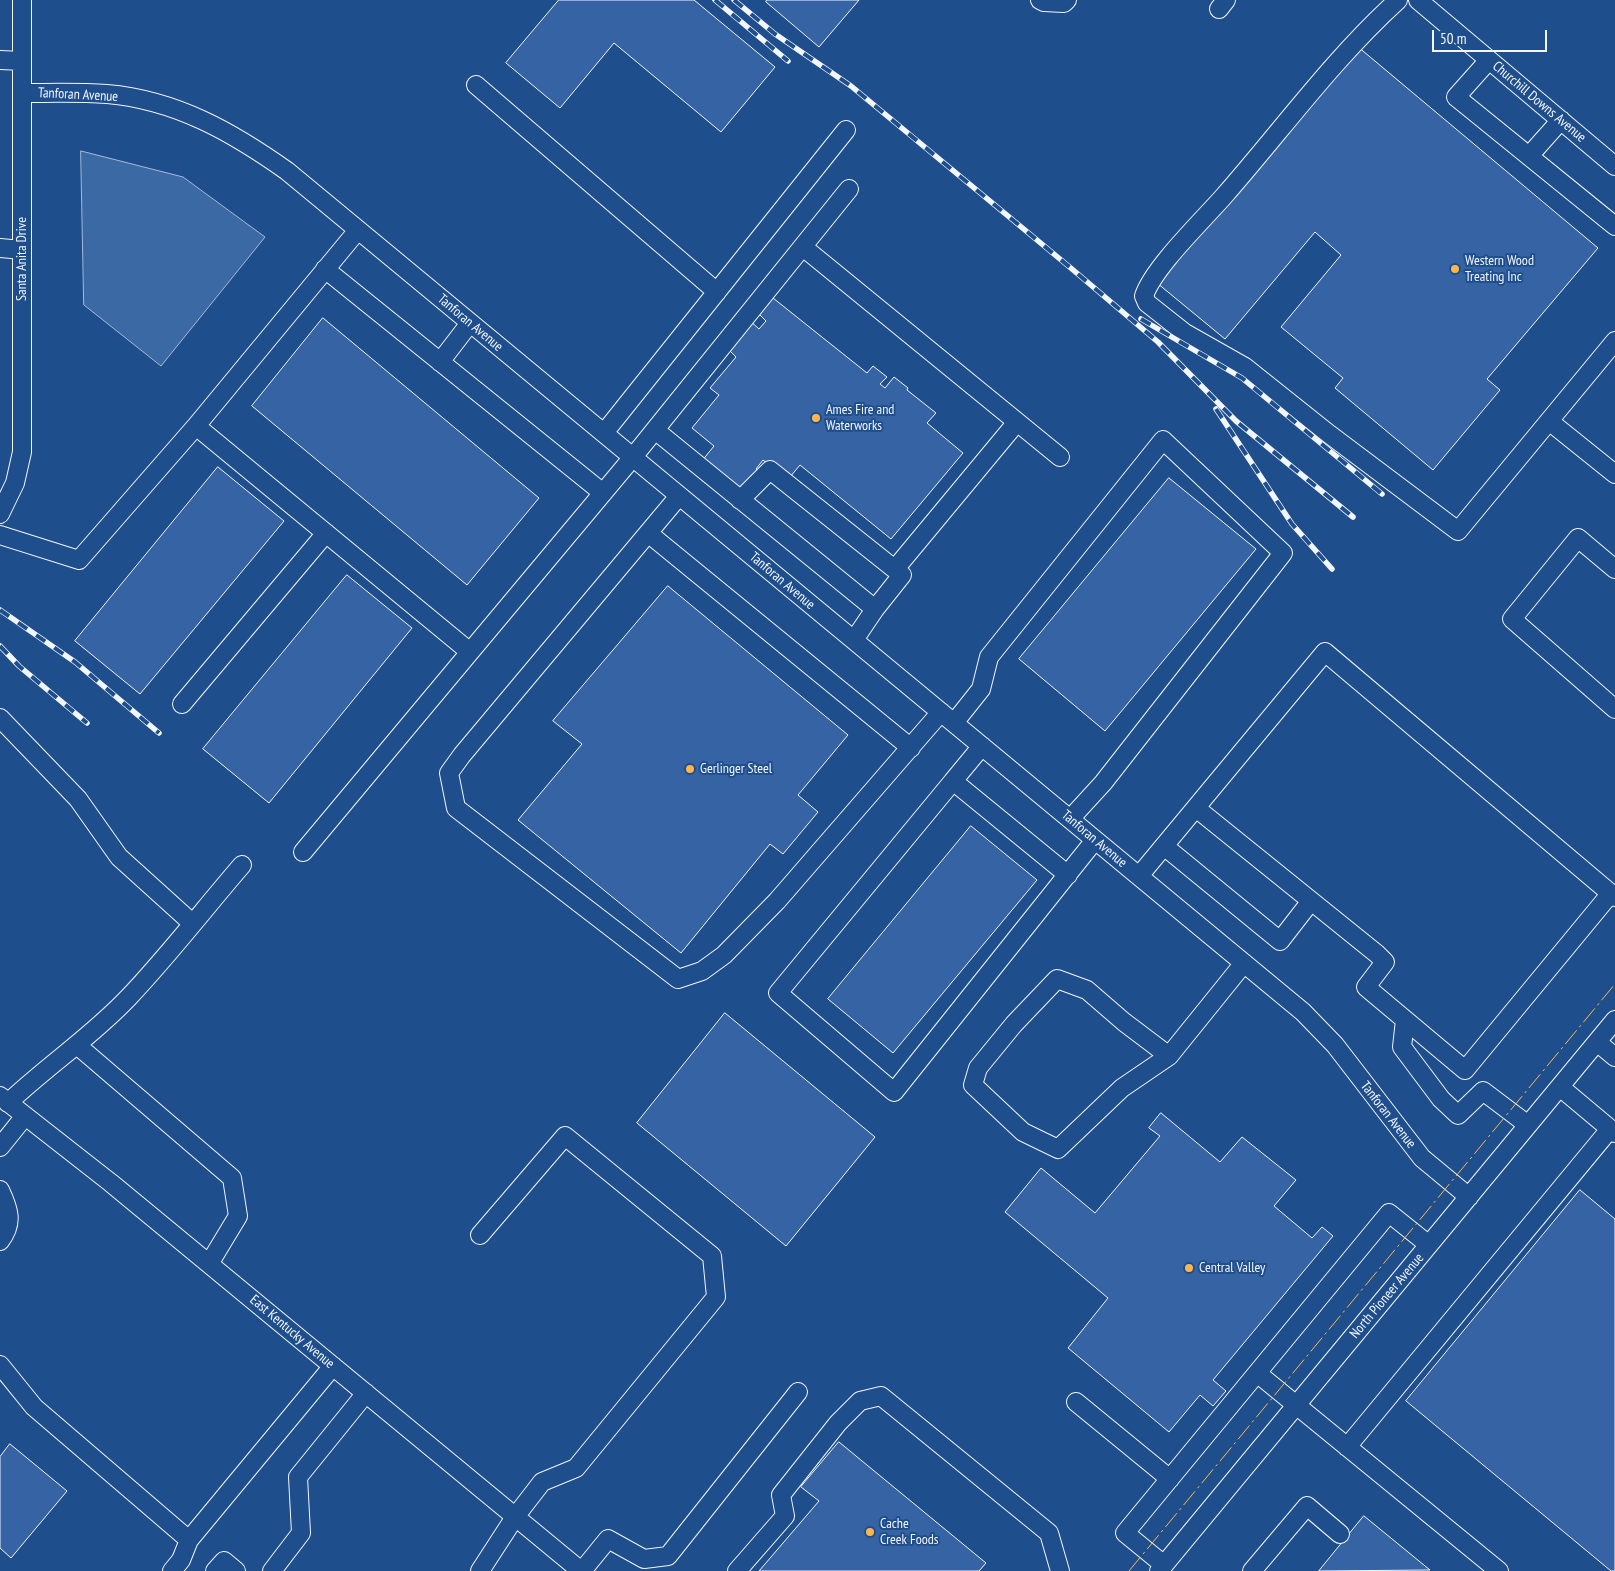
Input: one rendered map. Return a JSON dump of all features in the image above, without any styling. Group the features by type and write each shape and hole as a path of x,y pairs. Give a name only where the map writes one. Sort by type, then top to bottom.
{"street":[{"name":"Santa Anita Drive","path":"0,514 15,483 22,452 22,0"},
{"path":"1040,0 1064,3 1067,0"},
{"path":"1398,0 1340,58 1231,188 1152,278 1144,296 1148,303 1185,333 1245,367 1328,434 1458,531 1615,341"},
{"name":"Churchill Downs Avenue","path":"1418,0 1615,166"},
{"path":"0,60 22,61"},
{"path":"1489,60 1456,96 1615,226"},
{"path":"476,85 717,292"},
{"name":"Tanforan Avenue","path":"22,93 108,94 140,100 196,117 222,128 252,146 287,171 1322,1029 1422,1158 1469,1197"},
{"path":"1529,156 1560,120"},
{"path":"604,433 846,130"},
{"path":"303,852 633,457 849,190"},
{"path":"0,535 79,560 196,426 358,230"},
{"path":"803,247 1060,457"},
{"path":"0,248 22,250"},
{"path":"325,270 603,493"},
{"path":"440,362 470,323"},
{"path":"1549,421 1615,474"},
{"path":"895,570 1017,422"},
{"path":"196,426 470,652"},
{"path":"655,430 875,609"},
{"path":"680,496 449,773 456,808 678,979 702,971 724,955 777,901 911,748 981,689 989,657 1163,440 1283,553 1104,783 1070,819"},
{"path":"740,500 770,470 902,575 875,609 854,640"},
{"path":"182,704 326,533"},
{"path":"648,533 911,748"},
{"path":"1615,569 1578,538 1512,619 1615,709"},
{"path":"1139,876 1325,652 1613,895 1465,1070 1366,987 1385,962 1196,808"},
{"path":"0,718 78,799 120,856 192,923"},
{"path":"982,746 778,994 894,1092 1096,840"},
{"path":"953,782 1068,875"},
{"path":"1164,846 1280,940 1310,900"},
{"path":"4,1100 78,1046 128,998 242,865"},
{"path":"1170,1056 1124,1022 1087,990 1057,979 1014,1024 978,1068 974,1085 1023,1132 1058,1149 1122,1088 1170,1056 1244,964"},
{"path":"1405,1020 1402,1047 1441,1099 1458,1115 1483,1091 1528,1125"},
{"name":"North Pioneer Avenue","path":"1161,1568 1615,1020"},
{"path":"1596,1042 1615,1057"},
{"path":"78,1046 232,1178 238,1216 209,1264"},
{"path":"1347,1448 1613,1131 1560,1086"},
{"name":"East Kentucky Avenue","path":"4,1100 111,1182 582,1571"},
{"path":"0,1147 24,1116"},
{"path":"480,1235 565,1136 712,1256 716,1297 576,1468 542,1482 515,1517 480,1571"},
{"path":"0,1190 11,1218 7,1232 0,1241"},
{"path":"1161,1568 1125,1533 1389,1213 1429,1245"},
{"path":"172,1571 181,1560 189,1540 333,1366"},
{"path":"1257,1374 1499,1571"},
{"path":"4,1377 34,1407 189,1540"},
{"path":"582,1571 608,1539 644,1559 668,1556 798,1392"},
{"path":"272,1571 301,1533 298,1477 366,1393"},
{"path":"737,1571 785,1516 781,1495 838,1423 860,1401 881,1396 1049,1533 1060,1571"},
{"path":"1076,1402 1170,1479"},
{"path":"1252,1571 1307,1506 1340,1534"},
{"path":"215,1571 224,1561 236,1571"}],"water":[{"path":"81,151 183,177 265,237 161,366 84,305"}],"building":[{"path":"559,0 694,0 775,67 721,132 614,43 560,108 506,63"},
{"path":"767,0 859,0 819,47 766,2"},
{"name":"Western Wood Treating Inc","path":"1357,46 1598,248 1487,379 1500,390 1433,470 1335,388 1343,378 1281,327 1341,255 1315,232 1225,339 1157,283"},
{"name":"Ames Fire and Waterworks","path":"768,294 867,373 873,366 887,377 880,384 885,388 894,377 908,388 907,390 936,413 927,423 963,453 891,539 800,465 790,477 784,477 763,460 756,469 759,471 740,494 701,462 714,446 692,428 719,395 710,388 736,357 725,346 748,319 759,329 766,321 755,310"},
{"path":"323,318 539,498 467,585 252,406"},
{"path":"218,467 284,521 140,694 75,641"},
{"path":"1169,478 1256,549 1105,731 1019,659"},
{"path":"347,575 412,628 269,803 203,749"},
{"name":"Gerlinger Steel","path":"668,586 848,735 798,795 818,812 783,854 770,844 681,953 518,820 582,744 553,721"},
{"path":"971,826 1037,880 893,1053 828,999"},
{"path":"725,1013 875,1137 786,1246 637,1123"},
{"name":"Central Valley","path":"1161,1113 1220,1162 1242,1137 1296,1180 1274,1206 1312,1238 1322,1227 1333,1236 1213,1380 1226,1391 1213,1406 1200,1395 1169,1432 1068,1348 1108,1298 1005,1212 1041,1168 1095,1213 1160,1136 1149,1128"},
{"path":"1580,1190 1615,1219 1615,1571 1611,1571 1406,1401"},
{"name":"Cache Creek Foods","path":"839,1442 986,1563 979,1571 759,1571 819,1501 801,1487"},
{"path":"10,1444 67,1491 11,1558 0,1548 0,1457"},
{"path":"1364,1516 1430,1570 1319,1571"}],"railway":[{"path":"715,0 788,61"},
{"path":"734,0 775,34 851,86 1072,269 1158,342 1236,421 1353,517"},
{"path":"1141,319 1242,378 1382,494"},
{"path":"1216,409 1292,524 1332,569"},
{"path":"0,610 75,662 159,733"},
{"path":"0,646 19,666 87,723"}],"power":[{"path":"1129,1571 1615,984"}],"place":[{"name":"Western Wood Treating Inc","path":"1455,269"},
{"name":"Ames Fire and Waterworks","path":"816,418"},
{"name":"Gerlinger Steel","path":"690,769"},
{"name":"Central Valley","path":"1189,1268"},
{"name":"Cache Creek Foods","path":"870,1532"}]}
